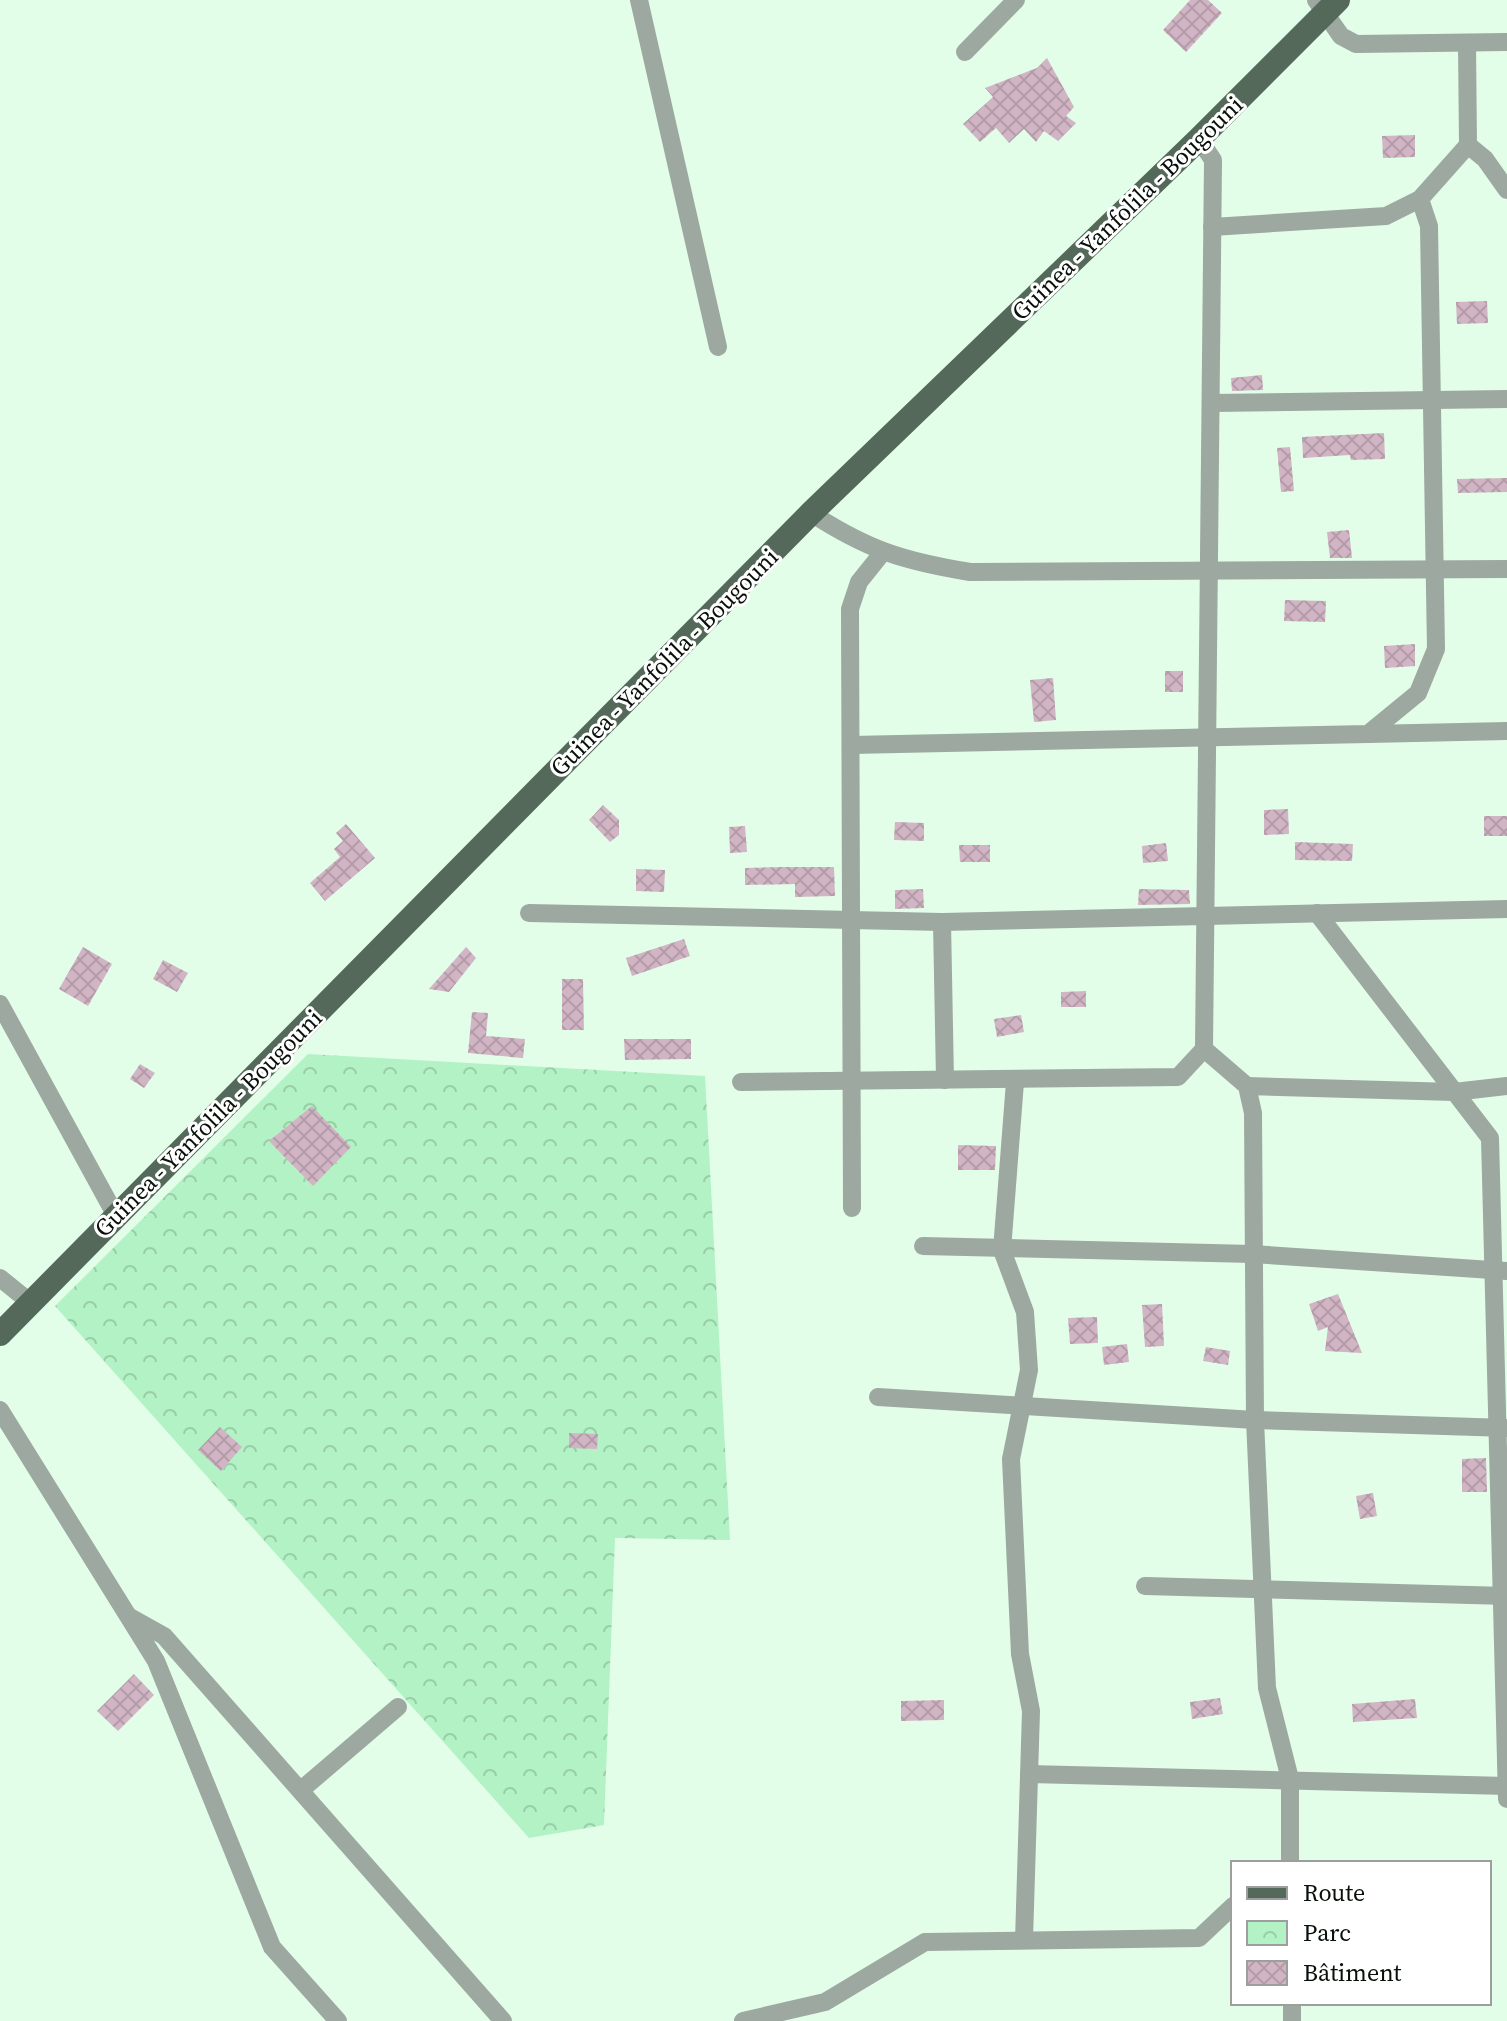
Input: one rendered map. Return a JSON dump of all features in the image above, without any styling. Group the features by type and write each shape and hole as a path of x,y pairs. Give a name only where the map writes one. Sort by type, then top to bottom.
{"main road":[{"name":"Guinea - Yanfolila - Bougouni","path":"0,1334 811,513 1199,139 1327,4"}],"street":[{"path":"639,0 718,347"},
{"path":"965,52 1016,0"},
{"path":"1327,4 1341,36 1356,44 1507,42"},
{"path":"1212,227 1386,216 1420,199 1468,145 1467,43"},
{"path":"741,1082 1015,1082 1178,1077 1204,1049 1213,160 1199,139"},
{"path":"1468,145 1485,159 1507,190"},
{"path":"1368,734 1418,693 1436,649 1429,226 1420,199"},
{"path":"1211,403 1507,399"},
{"path":"811,513 852,540 904,561 970,572 1507,569"},
{"path":"852,1208 850,609 859,582 883,552"},
{"path":"851,745 1507,731"},
{"path":"529,913 942,922 1507,909"},
{"path":"1317,913 1490,1138 1499,1270 1507,1799"},
{"path":"942,922 945,1080"},
{"path":"0,1004 116,1216"},
{"path":"1204,1049 1247,1086 1253,1113 1255,1420 1262,1588 1267,1688 1290,1779 1286,1860"},
{"path":"1015,1082 1002,1250 1025,1312 1029,1370 1011,1459 1020,1654 1031,1711 1024,1940"},
{"path":"1247,1086 1454,1092 1507,1086"},
{"path":"923,1246 1252,1254 1499,1270"},
{"path":"0,1278 31,1303"},
{"path":"878,1397 1255,1420 1502,1428"},
{"path":"0,1410 156,1661 272,1947 338,2021"},
{"path":"1145,1586 1505,1596"},
{"path":"127,1615 164,1636 503,2021"},
{"path":"301,1790 398,1707"},
{"path":"1029,1774 1507,1786"},
{"path":"743,2021 825,2002 925,1942 1199,1938 1231,1908"}],"green space":[{"path":"308,1054 705,1076 730,1540 615,1538 604,1825 529,1838 55,1306"}],"building":[{"path":"1190,0 1208,0 1222,13 1186,52 1163,30"},
{"path":"1047,58 1074,107 1066,116 1076,123 1058,141 1044,131 1036,142 1024,129 1009,143 996,128 980,142 963,124 993,97 985,88 1037,68"},
{"path":"1415,135 1415,157 1383,158 1382,136"},
{"path":"1487,301 1488,323 1457,324 1456,302"},
{"path":"1262,375 1263,390 1232,391 1231,378"},
{"path":"1384,433 1385,459 1351,460 1350,455 1303,458 1302,437"},
{"path":"1290,447 1294,491 1281,492 1277,448"},
{"path":"1507,478 1507,492 1458,493 1457,479"},
{"path":"1349,530 1352,558 1330,558 1327,532"},
{"path":"1285,600 1326,601 1325,622 1284,621"},
{"path":"1415,644 1415,666 1385,668 1384,646"},
{"path":"1165,671 1183,671 1183,692 1165,692"},
{"path":"1053,678 1056,720 1034,722 1030,680"},
{"path":"603,805 619,820 619,835 610,842 589,820"},
{"path":"1288,809 1289,834 1264,835 1264,810"},
{"path":"1484,816 1507,816 1507,836 1484,836"},
{"path":"895,822 924,823 924,841 894,840"},
{"path":"346,824 375,858 325,901 310,883 340,857 334,849 343,841 336,833"},
{"path":"745,826 747,852 730,853 729,827"},
{"path":"1295,842 1353,844 1352,861 1295,860"},
{"path":"1166,843 1168,861 1143,863 1142,846"},
{"path":"959,845 990,845 990,862 960,862"},
{"path":"834,867 835,896 795,897 795,884 745,885 745,868"},
{"path":"636,869 665,870 664,892 636,891"},
{"path":"923,889 924,908 895,909 895,890"},
{"path":"1139,889 1189,890 1190,904 1138,905"},
{"path":"684,939 690,956 632,976 626,958"},
{"path":"83,947 112,964 88,1006 59,989"},
{"path":"466,947 476,958 449,992 429,989"},
{"path":"163,960 188,973 177,992 153,979"},
{"path":"562,979 583,979 584,1030 562,1030"},
{"path":"1086,991 1086,1007 1061,1007 1061,992"},
{"path":"472,1012 488,1013 486,1036 525,1039 523,1058 468,1053"},
{"path":"1021,1015 1024,1032 997,1037 994,1019"},
{"path":"624,1039 691,1039 691,1059 625,1060"},
{"path":"140,1064 155,1073 144,1088 130,1079"},
{"path":"312,1106 351,1147 313,1186 269,1141"},
{"path":"958,1145 996,1146 995,1170 958,1170"},
{"path":"1338,1294 1362,1353 1325,1351 1328,1327 1318,1331 1309,1304"},
{"path":"1162,1304 1164,1346 1145,1347 1142,1305"},
{"path":"1097,1317 1098,1343 1070,1344 1068,1318"},
{"path":"1127,1344 1129,1362 1104,1365 1102,1347"},
{"path":"1206,1347 1230,1351 1228,1365 1203,1361"},
{"path":"220,1427 242,1447 221,1471 198,1450"},
{"path":"569,1433 598,1434 597,1449 569,1448"},
{"path":"1486,1458 1487,1492 1462,1492 1462,1459"},
{"path":"1373,1493 1377,1516 1360,1519 1356,1496"},
{"path":"134,1674 154,1695 118,1731 97,1711"},
{"path":"1220,1698 1223,1714 1192,1719 1190,1702"},
{"path":"1415,1699 1417,1718 1353,1722 1352,1704"},
{"path":"944,1700 944,1720 901,1721 901,1701"}]}
